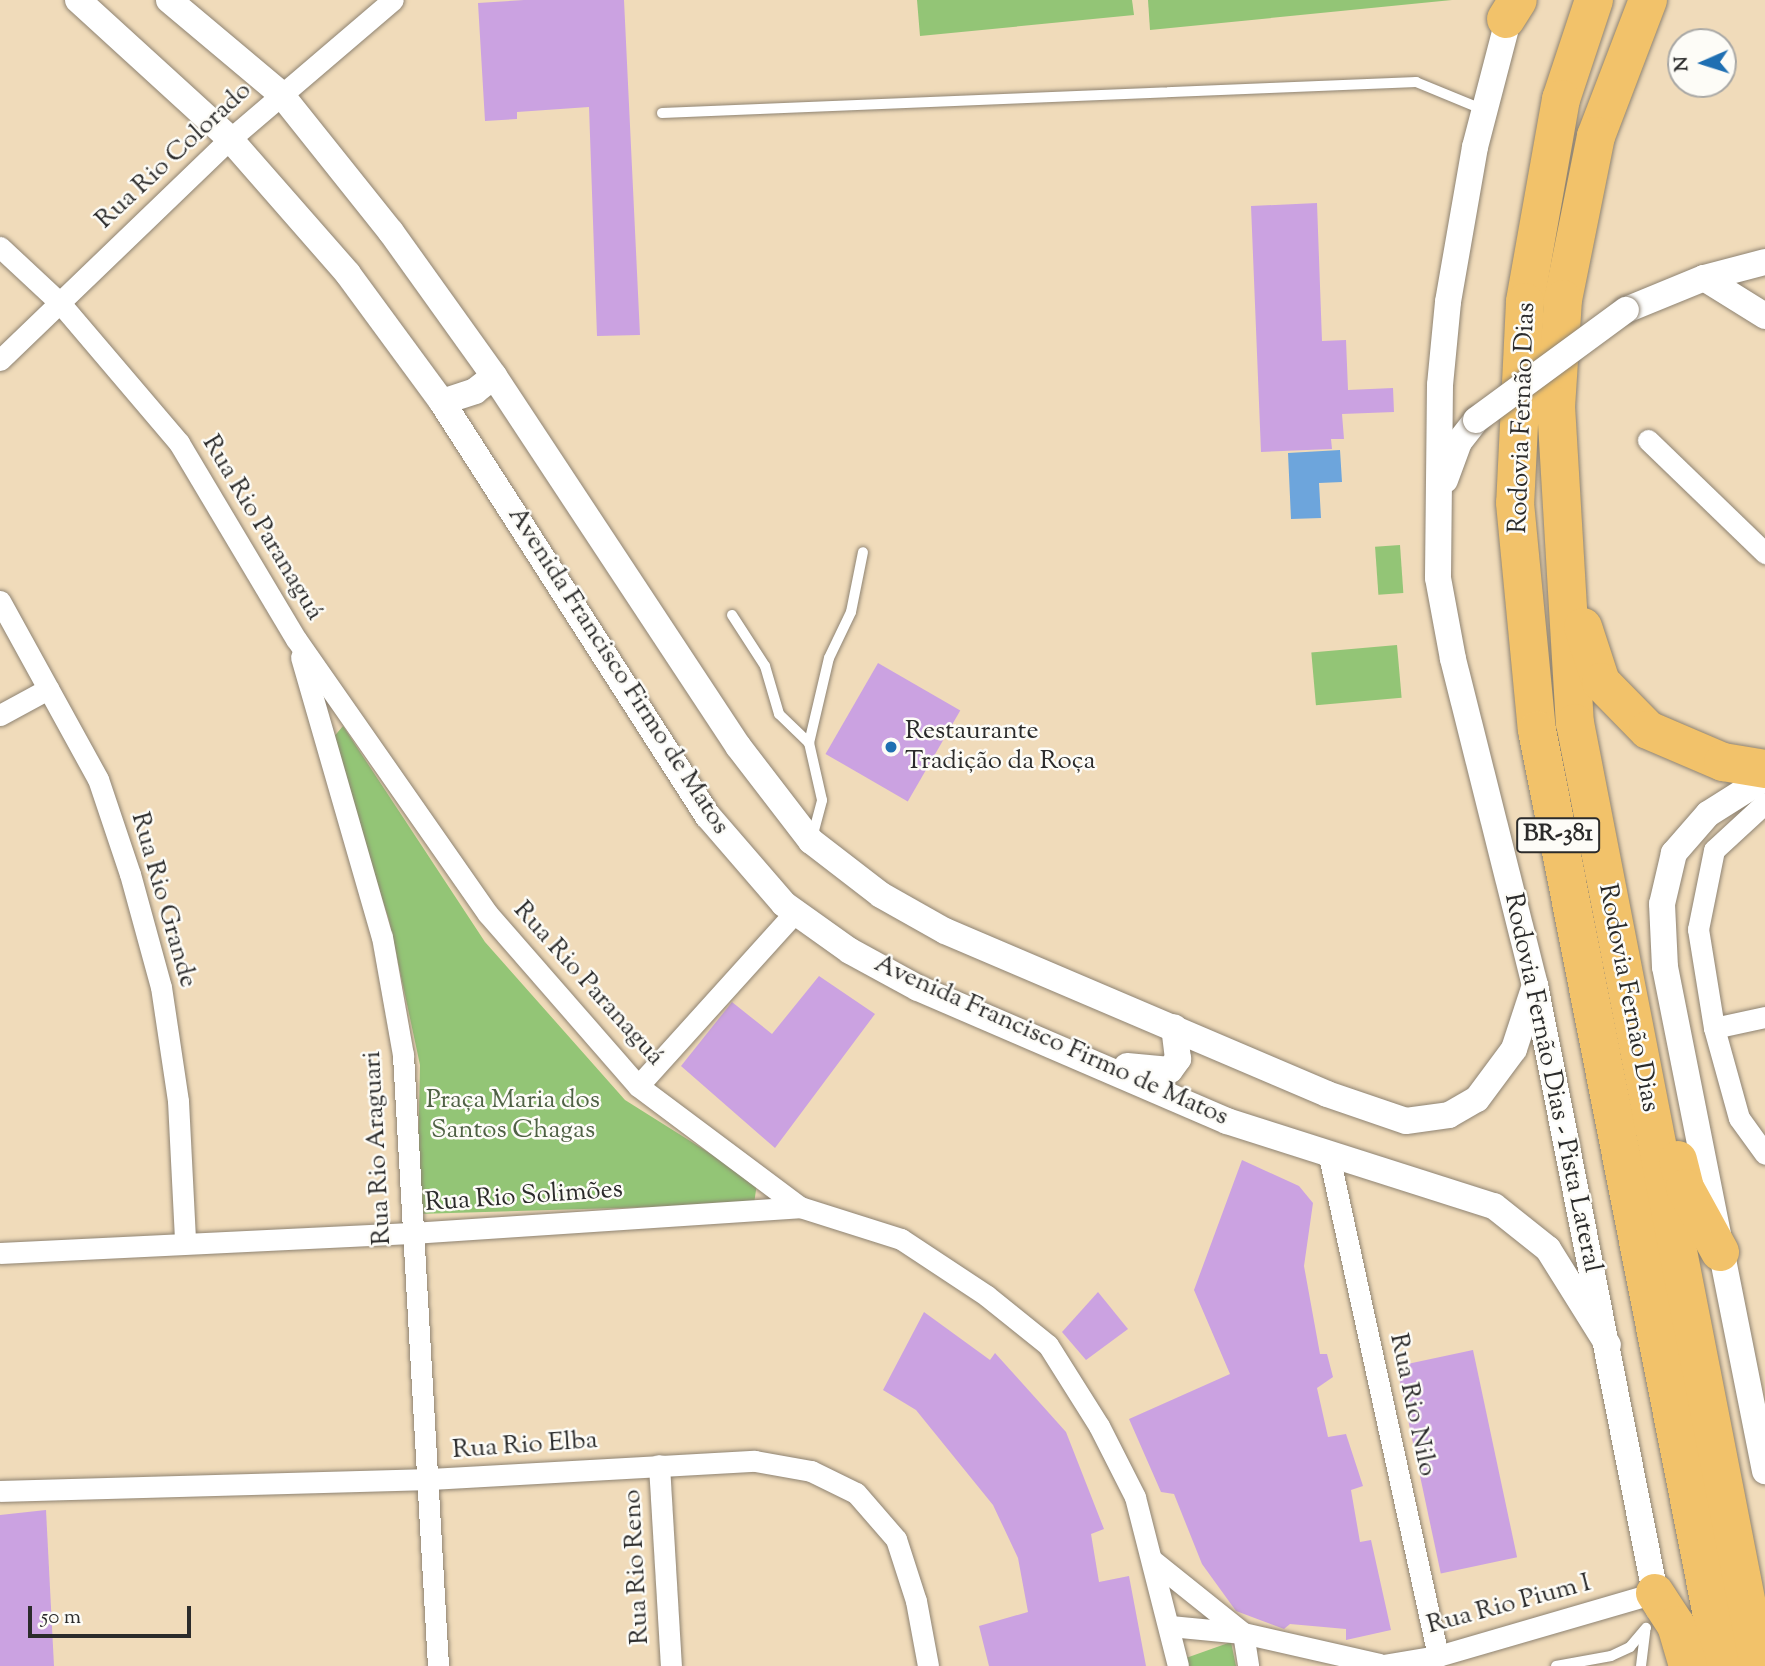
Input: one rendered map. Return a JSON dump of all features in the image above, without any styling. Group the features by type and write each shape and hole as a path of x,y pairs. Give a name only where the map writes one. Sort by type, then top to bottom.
{"highway":[{"name":"Rodovia Fernão Dias","path":"1594,0 1561,99 1525,302 1515,503 1537,730 1722,1666"},
{"name":"Rodovia Fernão Dias","path":"1648,0 1596,136 1563,299 1556,406 1575,723 1759,1666"},
{"path":"1556,406 1563,423 1581,621 1601,682 1648,730 1723,762 1765,769"},
{"path":"1618,950 1634,983 1685,1188 1720,1252"},
{"path":"1653,1611 1676,1625 1688,1666"}],"street":[{"name":"Avenida Francisco Firmo de Matos","path":"78,0 230,139 348,274 442,402 708,816 795,912 850,951 918,988 1227,1121 1329,1156 1494,1206 1526,1228 1548,1249 1608,1345"},
{"path":"169,0 280,93 391,232 494,376 738,746 811,841 881,895 945,931 1327,1094 1406,1121 1448,1115 1477,1099 1514,1049 1535,985"},
{"name":"Rua Rio Colorado","path":"0,360 280,93 393,0"},
{"name":"BR-381","path":"1437,502 1448,302 1484,110 1513,6"},
{"name":"Rua Rio Paranaguá","path":"0,247 60,303 179,443 296,639 488,914 638,1086 800,1207 901,1239 988,1296 1048,1345 1099,1426 1135,1496 1178,1666"},
{"path":"1437,502 1458,442 1476,420 1626,310 1704,278 1765,262"},
{"path":"1704,278 1765,316"},
{"path":"442,402 475,391 494,376"},
{"path":"1648,440 1765,553"},
{"name":"Rodovia Fernão Dias - Pista Lateral","path":"1437,502 1438,578 1453,659 1535,985 1608,1345 1653,1611 1670,1666"},
{"name":"Rua Rio Grande","path":"0,601 98,779 161,988 178,1101 185,1241"},
{"name":"Rua Rio Araguari","path":"296,639 382,937 403,1055 411,1233 430,1479 438,1666"},
{"path":"0,715 48,689"},
{"path":"1765,778 1708,814 1674,853 1662,904 1665,967 1765,1471"},
{"path":"1765,803 1714,850 1698,929 1714,1028 1739,1118 1765,1154"},
{"path":"638,1086 795,912"},
{"path":"1714,1028 1765,1017"},
{"path":"1077,1055 1153,1072 1170,1070 1178,1059 1174,1027"},
{"name":"Rua Rio Nilo","path":"1329,1156 1439,1661"},
{"name":"Rua Rio Solimões","path":"0,1252 185,1241 411,1233 800,1207"},
{"name":"Rua Rio Elba","path":"0,1491 430,1479 755,1461 811,1471 856,1493 896,1539 916,1601 929,1666"},
{"name":"Rua Rio Reno","path":"659,1465 671,1666"},
{"path":"1152,1560 1243,1633 1248,1666"},
{"name":"Rua Rio Pium I","path":"1378,1665 1439,1661 1653,1611"},
{"path":"1170,1626 1243,1633 1378,1665"}],"lane":[{"path":"662,113 1416,82 1484,110"},
{"path":"811,841 822,800 809,743 829,658 851,612 863,552"},
{"path":"732,615 765,666 779,714 809,743"},
{"path":"1556,1666 1611,1656 1630,1647 1653,1611"},
{"path":"1641,1666 1653,1611"}],"green space":[{"path":"917,0 1132,0 1134,15 920,36"},
{"path":"1148,0 1452,0 1150,30"},
{"path":"1400,545 1403,593 1378,595 1375,547"},
{"path":"1397,645 1402,698 1316,705 1311,652"},
{"name":"Praça Maria dos Santos Chagas","path":"343,726 485,942 625,1100 757,1183 754,1204 417,1214 420,1065 389,920 332,739"},
{"path":"1231,1642 1236,1666 1188,1666 1186,1658"}],"water":[{"path":"1340,450 1342,482 1319,483 1321,518 1291,519 1288,453"}],"building":[{"path":"624,0 640,335 597,336 589,107 517,112 517,119 485,121 478,3"},
{"path":"1317,203 1322,341 1346,340 1348,390 1393,388 1394,412 1342,414 1344,439 1331,439 1332,449 1261,452 1251,206"},
{"path":"878,663 960,710 908,801 826,754"},
{"path":"819,976 875,1014 775,1148 681,1066 732,1002 772,1034"},
{"path":"1242,1160 1299,1186 1313,1203 1304,1266 1320,1354 1327,1354 1333,1377 1317,1388 1328,1437 1346,1434 1363,1486 1351,1490 1360,1542 1371,1540 1391,1630 1346,1640 1346,1629 1290,1624 1284,1629 1236,1611 1202,1564 1174,1494 1161,1492 1129,1419 1230,1374 1194,1290"},
{"path":"1098,1292 1128,1329 1086,1360 1062,1332"},
{"path":"924,1312 990,1360 995,1353 1066,1432 1104,1529 1091,1534 1099,1582 1129,1576 1146,1666 989,1666 979,1626 1028,1612 1018,1558 993,1505 916,1410 883,1390"},
{"path":"1473,1350 1517,1557 1441,1574 1397,1366"},
{"path":"46,1510 54,1666 0,1666 0,1515"}],"place":[{"name":"Restaurante Tradição da Roça","path":"891,747"}]}
